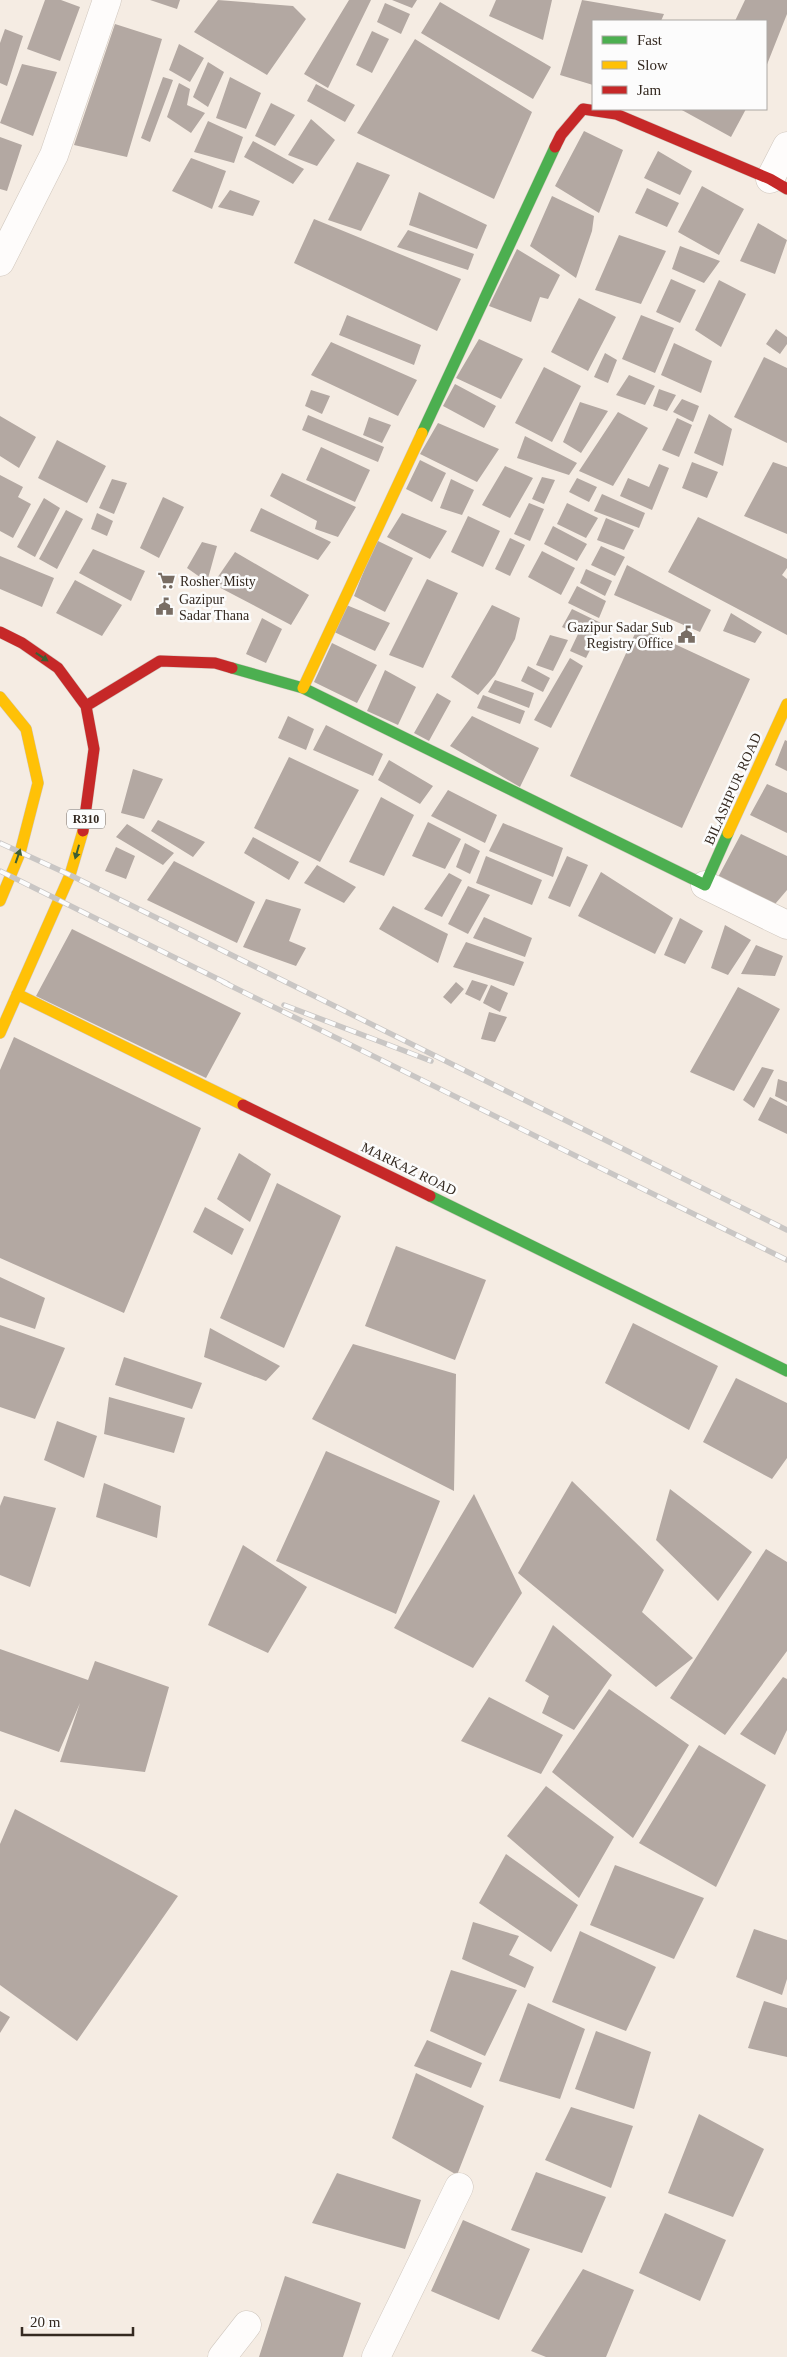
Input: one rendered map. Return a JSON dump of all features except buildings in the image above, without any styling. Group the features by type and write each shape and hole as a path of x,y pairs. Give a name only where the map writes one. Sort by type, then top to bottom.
{"street":[{"path":"0,262 54,155 107,0"},
{"path":"303,688 561,135 583,109 616,114 779,184 787,146"},
{"name":"R310","path":"0,632 22,643 58,668 86,706 94,749 85,823 70,875 0,1032"},
{"path":"86,706 160,661 215,663 303,688 787,925"},
{"path":"0,698 26,730 38,783 20,854 0,901"},
{"name":"BILASHPUR ROAD","path":"706,885 787,704"},
{"name":"MARKAZ ROAD","path":"17,994 787,1371"},
{"path":"376,2357 459,2187"},
{"path":"222,2357 247,2324"}],"railway":[{"path":"0,843 70,875 787,1230"},
{"path":"0,871 228,984"},
{"path":"223,982 787,1260"},
{"path":"284,1005 431,1061"}],"traffic: fast":[{"path":"422,433 555,147"},
{"path":"232,668 303,688 705,885 728,833"},
{"path":"430,1196 787,1371"}],"traffic: slow":[{"path":"303,688 422,433"},
{"path":"0,697 26,729 38,783 20,853 0,901"},
{"path":"728,833 787,704"},
{"path":"0,1033 70,875 83,831"},
{"path":"17,994 243,1105"}],"traffic: jam":[{"path":"555,147 561,135 583,109 616,114 770,179 787,189"},
{"path":"0,632 22,643 58,668 86,706 94,749 83,831"},
{"path":"86,706 160,661 215,663 232,668"},
{"path":"243,1105 430,1196"}],"place":[{"name":"Rosher Misty","path":"166,581"},
{"name":"Gazipur Sadar Thana","path":"165,607"},
{"name":"Gazipur Sadar Sub Registry Office","path":"687,635"}]}
